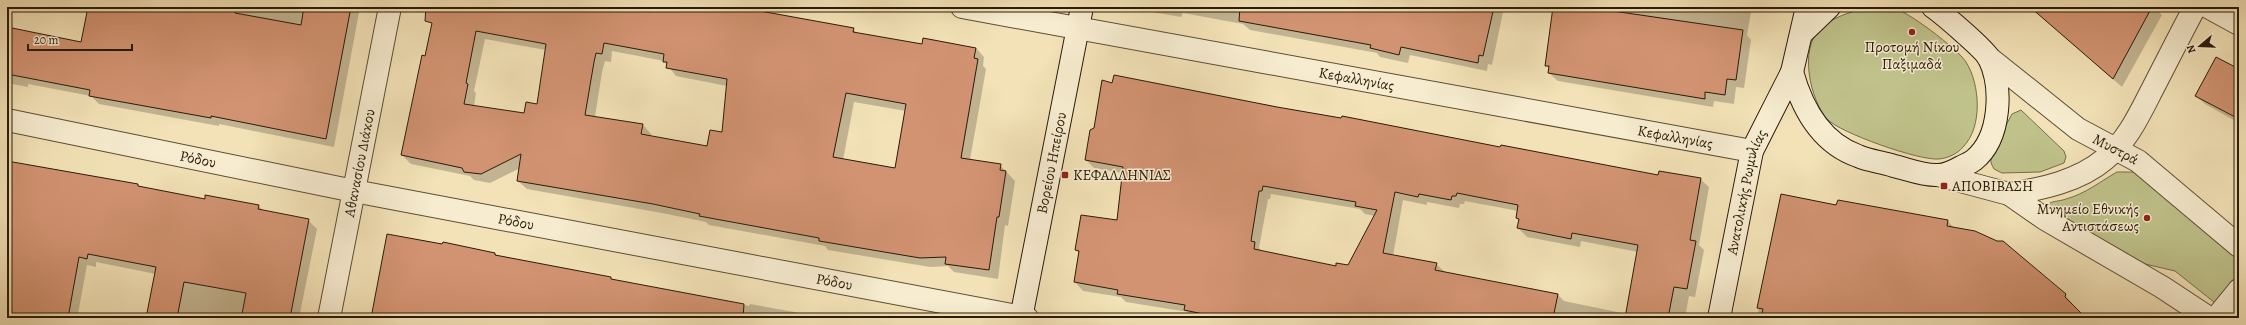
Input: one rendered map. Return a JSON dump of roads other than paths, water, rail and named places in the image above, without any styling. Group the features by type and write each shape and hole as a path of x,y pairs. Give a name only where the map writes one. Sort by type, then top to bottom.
{"street":[{"name":"Αθανασίου Διάκου","path":"329,318 390,7"},
{"name":"Κεφαλληνίας","path":"962,7 1078,30 1752,151"},
{"name":"Βορείου Ηπείρου","path":"1023,318 1082,7"},
{"path":"1807,7 1792,72 1799,94 1808,113 1834,144 1859,157 1938,175 2009,194 2045,219 2162,287 2209,318"},
{"path":"1802,33 1829,7"},
{"name":"Μυστρά","path":"1933,7 1988,57 2078,130 2117,148 2138,161 2239,246"},
{"path":"2009,194 2040,189 2082,173 2105,160 2117,148 2137,117 2195,7"},
{"path":"2208,7 2239,24"},
{"path":"1938,175 1955,170 1974,159 1986,144 1996,119 1998,96 1996,80 1988,57"},
{"name":"Ανατολικής Ρωμυλίας","path":"1718,318 1752,151 1792,72"},
{"name":"Ρόδου","path":"7,120 354,191 1023,318"},
{"path":"2216,318 2239,290"}],"place":[{"name":"Προτομή Νίκου Παξιμαδά","path":"1912,32"},
{"name":"ΚΕΦΑΛΛΗΝΙΑΣ","path":"1065,175"},
{"name":"ΑΠΟΒΙΒΑΣΗ","path":"1944,186"},
{"name":"Μνημείο Εθνικής Αντιστάσεως","path":"2147,218"}]}
